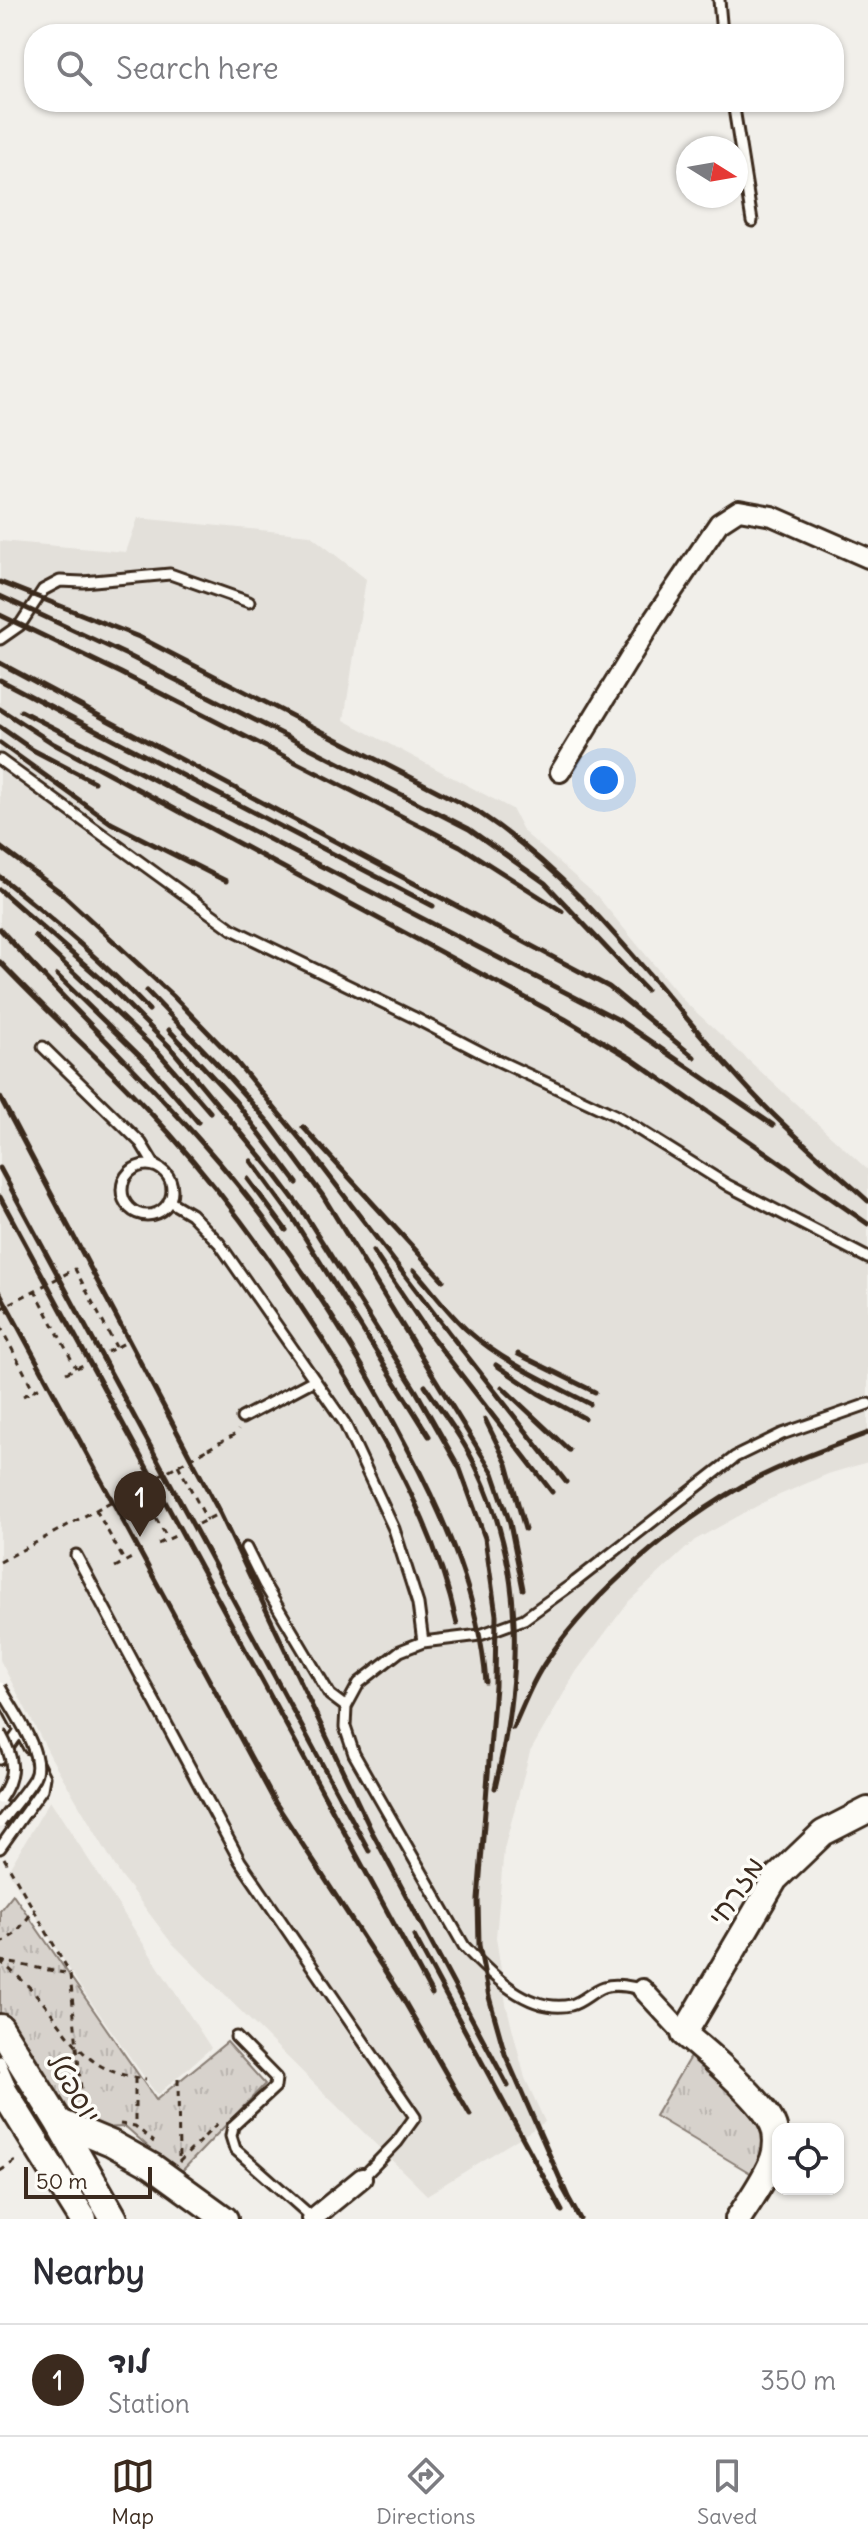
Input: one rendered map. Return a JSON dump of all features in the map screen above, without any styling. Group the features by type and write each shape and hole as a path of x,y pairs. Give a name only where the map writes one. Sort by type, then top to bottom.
{"main road":[{"name":"יוספטל","path":"0,2028 66,2114 92,2181 114,2219"},
{"path":"0,2086 83,2219"}],"street":[{"path":"560,772 653,620 719,523 739,510 772,516 868,558"},
{"name":"מזרחי","path":"684,2034 775,1879 823,1833 868,1810"},
{"path":"642,1989 765,2111 773,2123 776,2145 773,2159 738,2219"},
{"path":"66,2114 152,2166 225,2219"},
{"path":"92,2181 92,2161 96,2153 101,2148 120,2148"},
{"path":"312,2218 362,2178"}],"lane":[{"path":"719,0 721,24"},
{"path":"735,112 752,221"},
{"path":"0,639 20,625 43,590 60,581 83,582 170,574 249,602"},
{"path":"0,760 232,929 617,1116 729,1186 868,1258"},
{"path":"43,1047 141,1143 155,1166"},
{"path":"155,1166 163,1171 172,1185 169,1201 164,1208 149,1215 134,1212 123,1199 123,1183 133,1169 155,1166"},
{"path":"169,1201 191,1214 219,1243 344,1422 394,1529 418,1604 423,1642"},
{"path":"242,1418 314,1380"},
{"path":"642,1989 605,1987 574,2004 540,2004 525,1998 483,1966 464,1946 354,1754 345,1727 346,1707 359,1683 400,1651 423,1642 480,1635 516,1624 735,1457 782,1434 868,1404"},
{"path":"246,1548 330,1695 346,1707"},
{"path":"76,1555 240,1861 415,2117 397,2142 362,2178"},
{"path":"0,1687 33,1748 38,1768 35,1777 0,1823"},
{"path":"0,1695 42,1772 44,1782 0,1850"},
{"path":"0,1759 20,1731"},
{"path":"0,1733 14,1765 9,1784 0,1799"},
{"path":"236,2037 276,2078 275,2087 233,2126 235,2149 312,2218"},
{"path":"0,2061 23,2120"}],"path":[{"path":"0,1309 75,1269 116,1347"},
{"path":"35,1290 76,1368"},
{"path":"0,1326 34,1391"},
{"path":"107,1352 125,1343"},
{"path":"66,1373 85,1364"},
{"path":"23,1396 44,1385"},
{"path":"0,1562 236,1434 242,1418"},
{"path":"178,1465 207,1520"},
{"path":"138,1487 168,1539"},
{"path":"96,1510 125,1562"},
{"path":"198,1524 216,1515"},
{"path":"158,1544 177,1535"},
{"path":"115,1567 135,1556"},
{"path":"0,1850 70,1974 84,2120 66,2114"},
{"path":"0,1944 15,1934 35,1909"},
{"path":"0,1961 70,1974"},
{"path":"0,1961 32,1990 77,2049 101,2067 123,2077 146,2079"},
{"path":"135,2078 135,2126"},
{"path":"178,2079 179,2162"},
{"path":"179,2162 222,2120 232,2131"},
{"path":"110,2123 135,2126 157,2144"},
{"path":"168,2153 179,2162"}],"shaded area":[{"path":"138,518 310,535 366,579 344,720 512,809 524,832 597,896 684,1001 868,1170 868,1462 828,1474 768,1500 695,1540 629,1601 576,1672 530,1752 504,1849 496,1937 506,2004 525,2078 545,2122 427,2195 170,1941 121,1876 53,1761 0,1660 0,541 126,552"},
{"path":"50,1800 211,2048 157,2095 81,1988 8,1871"}],"green space":[{"path":"13,1894 156,2100 227,2042 265,2084 179,2174 126,2127 94,2128 69,2121 0,2020 0,1910"},
{"path":"697,2045 773,2123 762,2180 655,2116"}],"railway":[{"path":"0,582 139,637 478,812 557,875 625,946 757,1098 868,1201"},
{"path":"0,596 129,656 469,829 545,883 646,990"},
{"path":"0,615 121,673 460,846 562,911"},
{"path":"0,663 609,987 694,1057"},
{"path":"0,680 433,906"},
{"path":"0,709 54,744 565,1019 632,1059 868,1224"},
{"path":"21,711 619,1020 773,1125"},
{"path":"0,727 33,750 94,782"},
{"path":"0,743 111,823 226,881"},
{"path":"0,847 59,891 173,996 234,1059 314,1156 566,1482"},
{"path":"0,877 77,941 149,1010"},
{"path":"0,890 109,986 169,1046 271,1169 302,1210 416,1391 460,1469 485,1538 496,1615 495,1686 478,1900 479,1945 505,2054 568,2197"},
{"path":"0,929 203,1144 261,1215 315,1290 364,1369 436,1505 469,1591 486,1682"},
{"path":"35,936 159,1053 210,1112"},
{"path":"0,962 171,1135 218,1191 283,1279 344,1373 402,1476 434,1548 457,1624"},
{"path":"57,975 148,1064 198,1122"},
{"path":"147,991 270,1124 323,1196 493,1473 510,1523 523,1589"},
{"path":"169,1030 236,1102 297,1183"},
{"path":"0,1097 220,1513 371,1830 508,2086"},
{"path":"303,1127 443,1280"},
{"path":"251,1161 292,1217 429,1436"},
{"path":"0,1168 369,1851"},
{"path":"248,1179 286,1230"},
{"path":"0,1197 432,1994"},
{"path":"373,1251 425,1328 552,1492"},
{"path":"414,1270 454,1317 482,1342 526,1371 590,1404"},
{"path":"0,1293 275,1802 403,1999 470,2115"},
{"path":"518,1354 595,1392"},
{"path":"496,1365 584,1418"},
{"path":"425,1386 460,1437 477,1469 493,1508 511,1586 514,1666 504,1747 495,1788"},
{"path":"502,1387 569,1450"},
{"path":"485,1419 507,1464 525,1529"},
{"path":"513,1728 533,1683 568,1632 612,1584 664,1539 717,1501 759,1477 868,1433"},
{"path":"414,1936 562,2211"},
{"path":"563,2188 580,2219"}],"place":[{"name":"לוד","path":"140,1537"}]}
